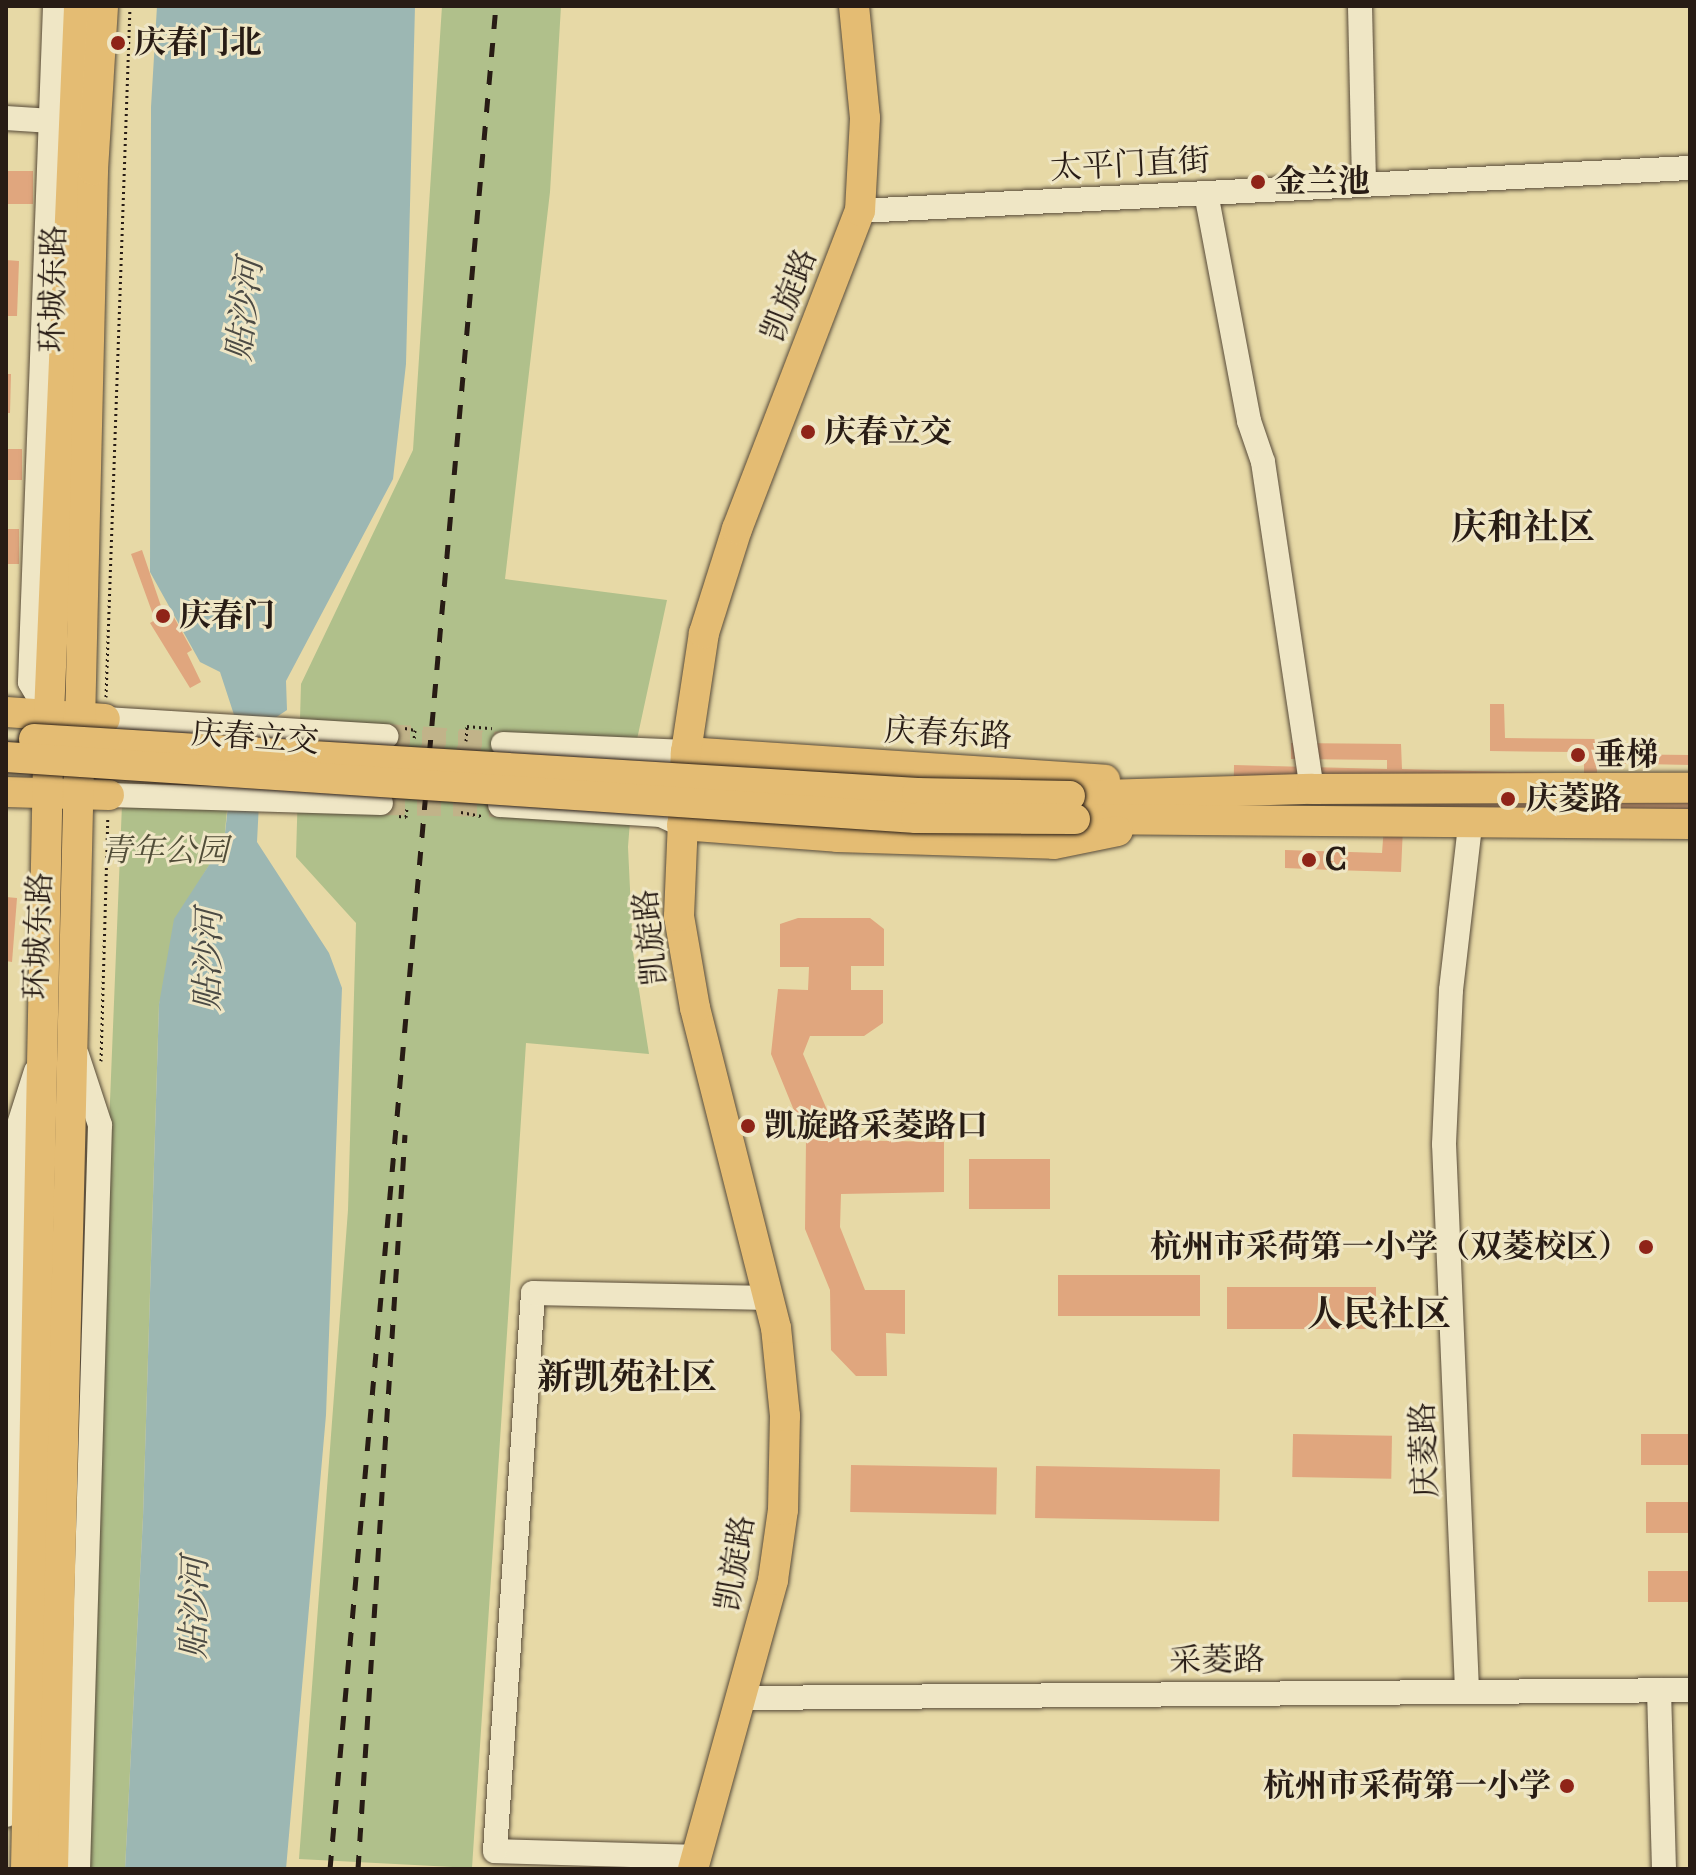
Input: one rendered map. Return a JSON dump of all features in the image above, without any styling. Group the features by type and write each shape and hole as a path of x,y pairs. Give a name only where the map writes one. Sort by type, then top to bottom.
{"main road":[{"name":"环城东路","path":"53,1869 58,1040 48,792 49,714 63,122 79,6"},
{"name":"环城东路","path":"26,1869 19,1316 94,795 93,170 103,6"},
{"name":"凯旋路","path":"695,1863 744,1698 773,1580 783,1510 785,1416 769,1298 695,1008 679,916 686,752 704,633 737,529 860,211 865,118 854,6"},
{"path":"6,712 92,717"},
{"name":"庆春立交","path":"6,737 901,793 1072,808"},
{"name":"庆春东路","path":"686,752 1067,776 1206,792"},
{"name":"庆春立交","path":"6,757 916,818 1072,808"},
{"name":"庆春东路","path":"1072,808 1206,792 1690,788"},
{"path":"6,792 94,795"},
{"path":"1072,808 1179,820 1470,825 1690,824"},
{"path":"682,825 837,837 1054,844 1179,820"}],"street":[{"name":"环城东路","path":"55,6 63,122"},
{"path":"1360,6 1364,183"},
{"path":"6,118 63,122"},
{"name":"太平门直街","path":"860,211 1690,168"},
{"path":"1206,193 1249,421 1263,462 1312,789"},
{"path":"92,717 386,736"},
{"path":"503,744 686,752"},
{"path":"94,795 381,803"},
{"path":"500,805 661,815 682,825"},
{"name":"庆菱路","path":"1467,1690 1444,1144 1451,990 1470,825"},
{"path":"58,1040 100,1125 78,1869"},
{"path":"695,1863 495,1851 533,1293 769,1298"},
{"name":"环城东路","path":"6,1815 19,1316"},
{"path":"1659,1690 1664,1869"},
{"name":"采菱路","path":"744,1698 1690,1690"}],"path":[{"path":"92,717 130,6"},
{"path":"94,795 101,1062"}],"green space":[{"path":"442,6 561,6 550,192 505,579 667,600 636,744 628,847 633,952 649,1054 526,1043 472,1868 299,1859 348,1210 356,923 296,857 301,684 413,450"},
{"name":"青年公园","path":"122,804 227,810 224,842 203,875 159,1004 143,1517 125,1869 79,1869"}],"water":[{"name":"贴沙河","path":"157,6 415,6 406,364 393,479 286,681 287,710 263,726 257,842 329,953 342,988 326,1415 286,1869 125,1869 143,1517 159,1004 174,919 224,842 237,724 220,672 200,662 150,572 151,107"}],"building":[{"path":"6,171 33,171 33,204 6,204"},
{"path":"6,260 19,261 17,316 6,316"},
{"path":"6,374 11,374 10,413 6,413"},
{"path":"6,449 22,449 22,480 6,480"},
{"path":"6,529 19,529 19,564 6,564"},
{"name":"庆春门","path":"142,550 163,612 170,610 192,650 187,653 201,682 190,688 150,623 155,620 131,554"},
{"name":"庆菱路","path":"1490,704 1504,704 1505,738 1597,739 1597,754 1690,755 1690,765 1597,763 1597,775 1690,777 1690,836 1403,827 1401,872 1332,870 1285,868 1285,850 1382,853 1384,826 1233,819 1234,765 1387,769 1387,760 1291,759 1291,743 1401,744 1402,769 1584,774 1584,762 1573,762 1573,752 1490,751"},
{"path":"6,897 17,898 12,962 6,961"},
{"path":"798,918 870,918 884,929 884,966 851,966 851,990 883,990 883,1023 864,1036 810,1036 803,1054 840,1140 944,1142 944,1192 841,1194 840,1227 865,1290 905,1290 905,1334 886,1333 887,1376 856,1376 831,1350 830,1290 805,1229 806,1140 771,1054 778,989 808,990 809,967 780,967 780,924"},
{"path":"969,1159 1050,1159 1050,1209 969,1209"},
{"path":"1058,1275 1200,1275 1200,1316 1058,1316"},
{"path":"1227,1287 1376,1287 1376,1329 1227,1329"},
{"path":"1293,1434 1392,1436 1391,1479 1292,1477"},
{"path":"1641,1434 1690,1434 1690,1465 1641,1465"},
{"path":"851,1465 997,1468 996,1515 850,1512"},
{"path":"1036,1466 1220,1469 1219,1521 1035,1518"},
{"path":"1646,1502 1690,1502 1690,1533 1646,1533"},
{"path":"1648,1571 1690,1571 1690,1602 1648,1602"}],"tunnel":[{"path":"386,736 503,744"},
{"path":"381,803 500,805"}],"railway":[{"path":"330,1869 496,6"},
{"path":"358,1869 405,1135"}],"place":[{"name":"庆春门北","path":"118,43"},
{"name":"金兰池","path":"1258,182"},
{"name":"庆春立交","path":"808,432"},
{"name":"庆春门","path":"163,616"},
{"name":"垂梯","path":"1578,755"},
{"name":"庆菱路","path":"1508,799"},
{"name":"C","path":"1309,860"},
{"name":"凯旋路采菱路口","path":"748,1126"},
{"name":"杭州市采荷第一小学（双菱校区）","path":"1646,1247"},
{"name":"杭州市采荷第一小学","path":"1567,1786"}],"district":[{"name":"庆和社区","path":"1523,528"},
{"name":"人民社区","path":"1379,1315"},
{"name":"新凯苑社区","path":"627,1378"}]}
